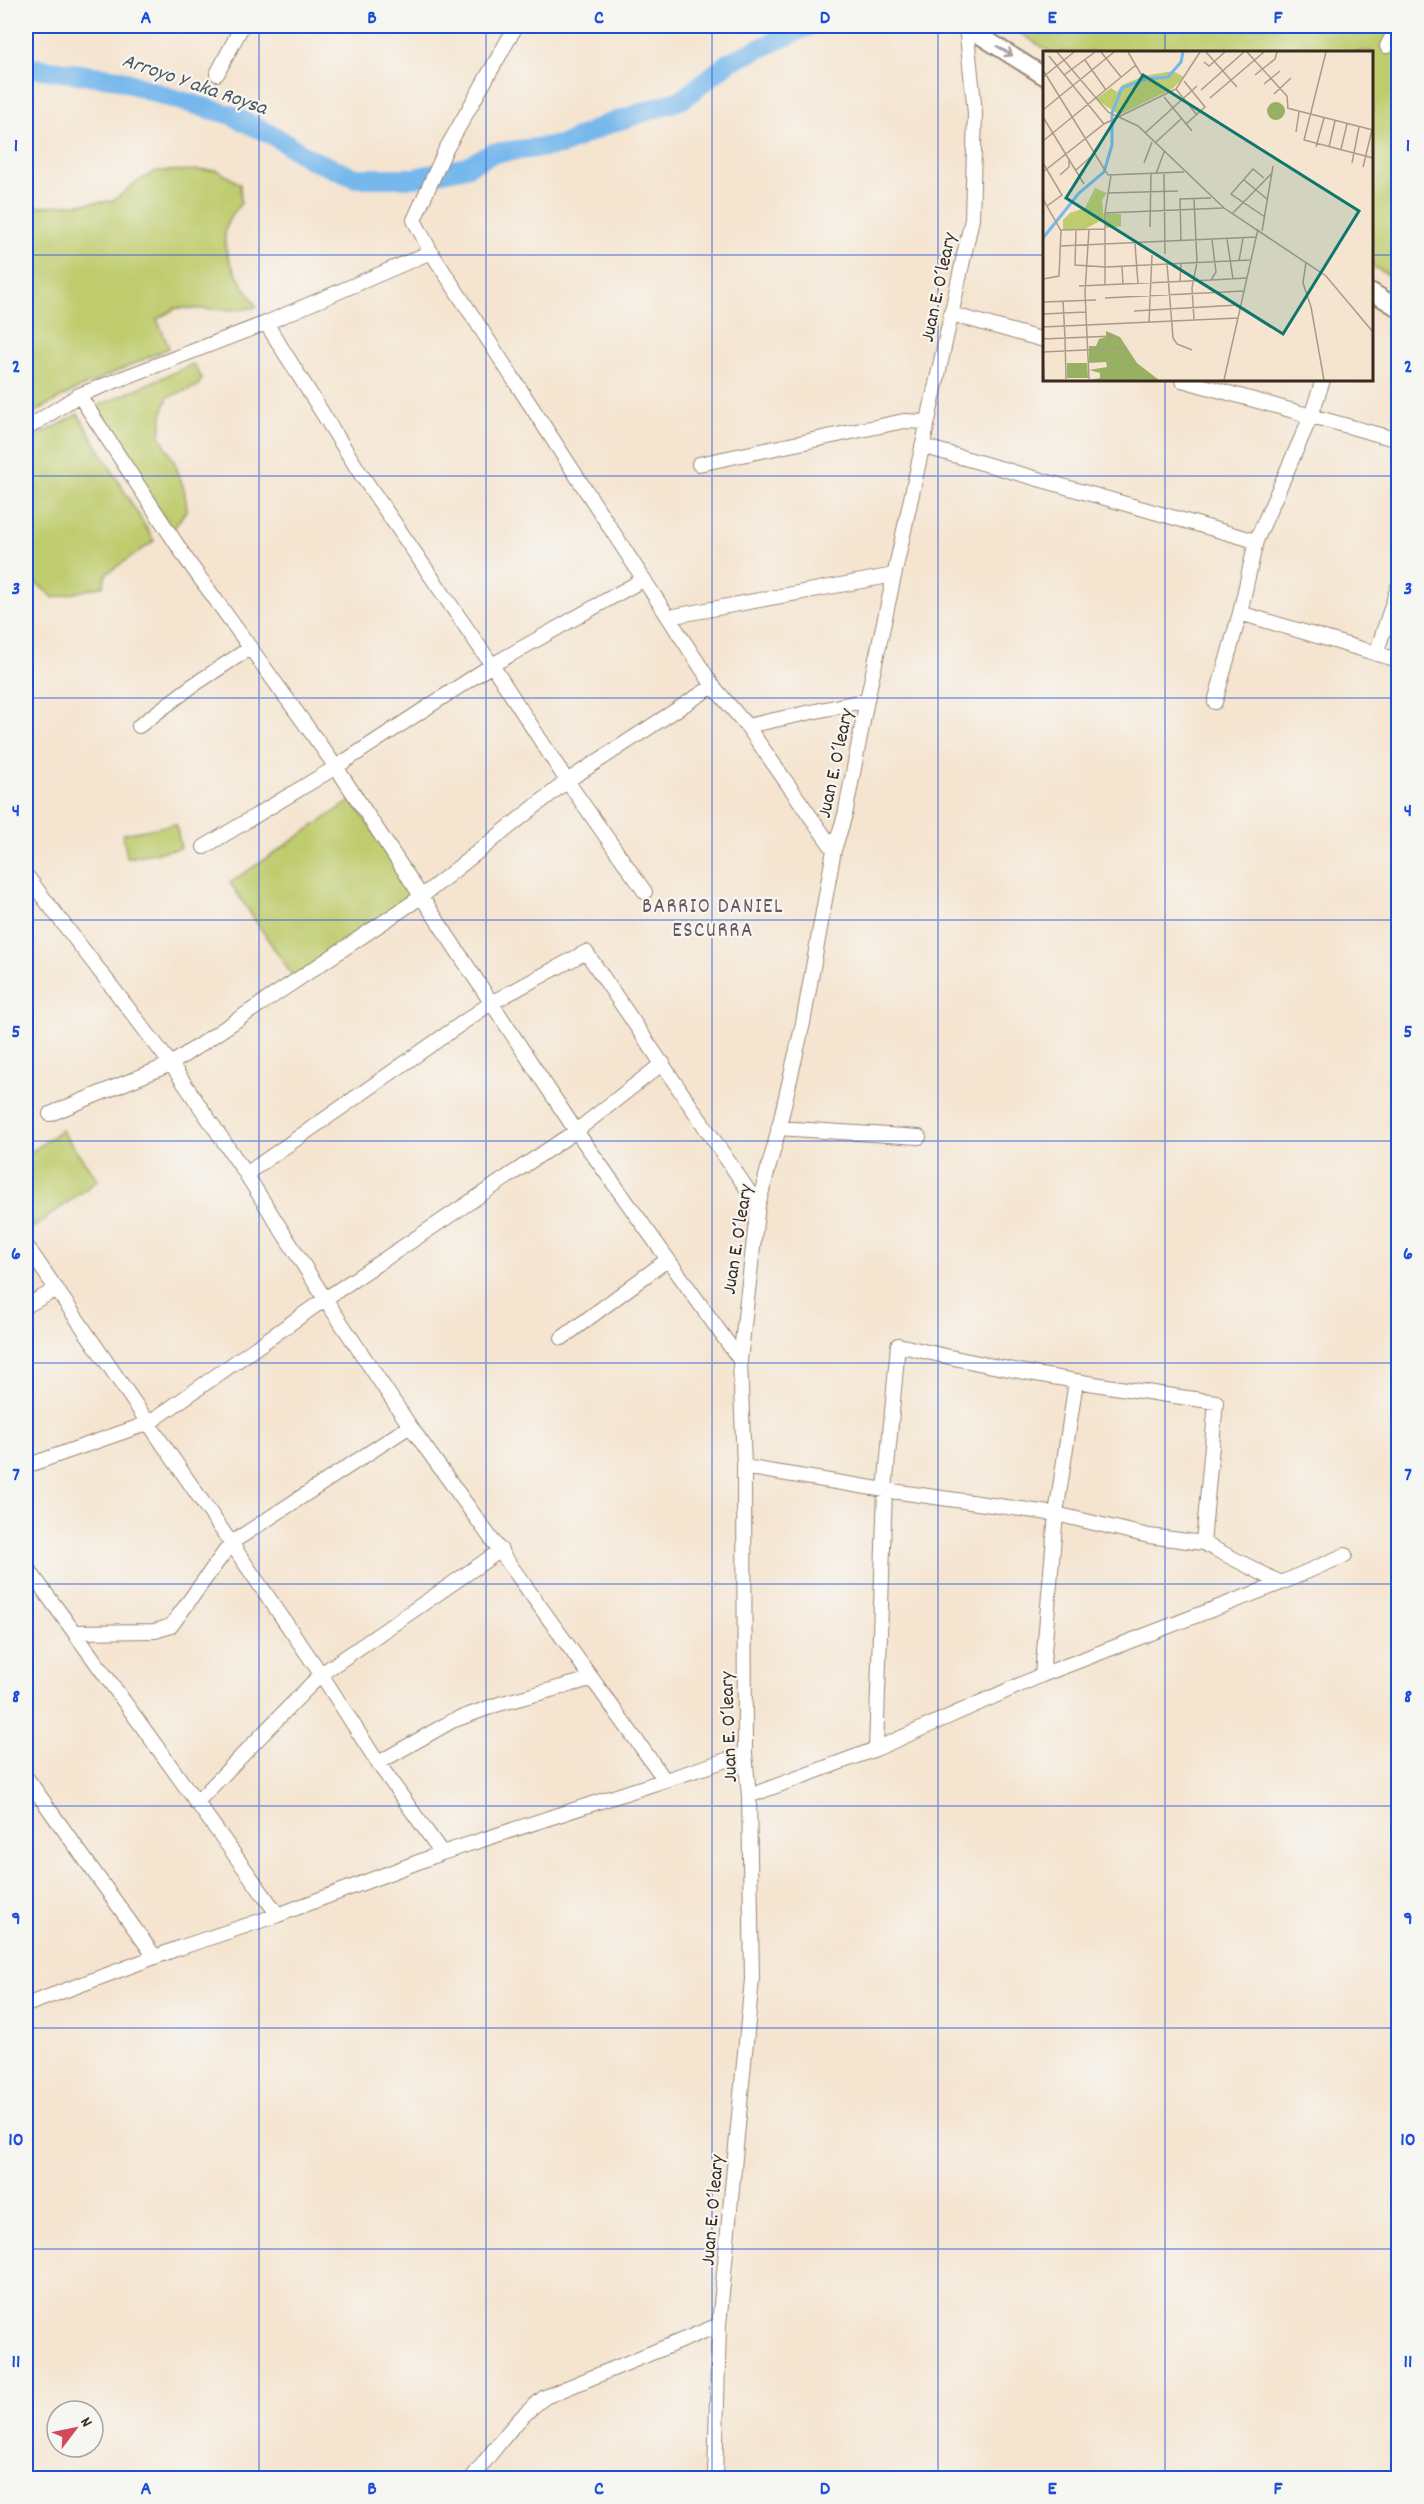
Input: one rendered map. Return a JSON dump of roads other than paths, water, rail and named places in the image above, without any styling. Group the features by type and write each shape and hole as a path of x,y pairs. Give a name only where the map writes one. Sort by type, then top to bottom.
{"main road":[{"path":"966,26 1043,75"},
{"path":"1373,293 1398,308"}],"street":[{"path":"217,75 242,26"},
{"path":"516,26 445,151 414,220 431,252 713,686 747,726 834,850"},
{"name":"Juan E. O´leary","path":"715,2478 720,2325 752,1979 749,1796 745,1754 744,1467 740,1360 758,1205 802,1023 834,850 845,815 926,422 972,219 975,113 966,26"},
{"path":"1387,46 1398,26"},
{"path":"26,429 79,395 266,323 431,252"},
{"path":"951,314 1043,340"},
{"path":"266,323 360,473 492,665 567,781 645,892"},
{"path":"1186,381 1398,440"},
{"path":"1215,702 1240,613 1256,541 1311,416 1323,381"},
{"path":"79,395 187,560 336,767 576,1131 740,1360"},
{"path":"699,464 904,422 926,422"},
{"path":"922,446 1256,541"},
{"path":"669,617 894,575"},
{"path":"204,847 336,767 492,665 644,579"},
{"path":"1376,654 1398,587"},
{"path":"1240,613 1398,660"},
{"path":"139,726 192,686 250,648"},
{"path":"50,1114 171,1064 421,897 567,781 713,686"},
{"path":"747,726 867,700"},
{"path":"26,875 171,1064 246,1174 325,1299 410,1426 665,1780"},
{"path":"246,1174 491,1003 586,952 758,1205"},
{"path":"26,1466 149,1424 325,1299 576,1131 663,1063"},
{"path":"778,1128 919,1137"},
{"path":"26,1245 321,1674 378,1763 442,1853"},
{"path":"562,1338 667,1260"},
{"path":"26,1306 57,1289"},
{"path":"876,1749 885,1490 898,1345 951,1359 1216,1402 1203,1543"},
{"path":"1042,1675 1056,1514 1076,1381"},
{"path":"74,1632 155,1631 171,1626 231,1543 410,1426"},
{"path":"744,1467 1056,1514 1149,1536 1203,1543 1281,1583"},
{"path":"196,1803 321,1674 501,1550"},
{"path":"749,1796 876,1749 1042,1675 1281,1583 1345,1555"},
{"path":"26,1566 278,1915"},
{"path":"378,1763 452,1721 499,1704 591,1679"},
{"path":"26,2005 155,1957 278,1915 442,1853 745,1754"},
{"path":"26,1777 155,1957"},
{"path":"472,2478 513,2425 545,2397 720,2325"}],"waterway":[{"name":"Arroyo Y aka Roysa","path":"26,67 118,79 168,97 231,115 274,136 310,159 356,178 414,178 466,167 493,153 562,145 605,125 683,99 729,62 809,26"}],"district":[{"name":"BARRIO DANIEL ESCURRA","path":"713,917"}]}
